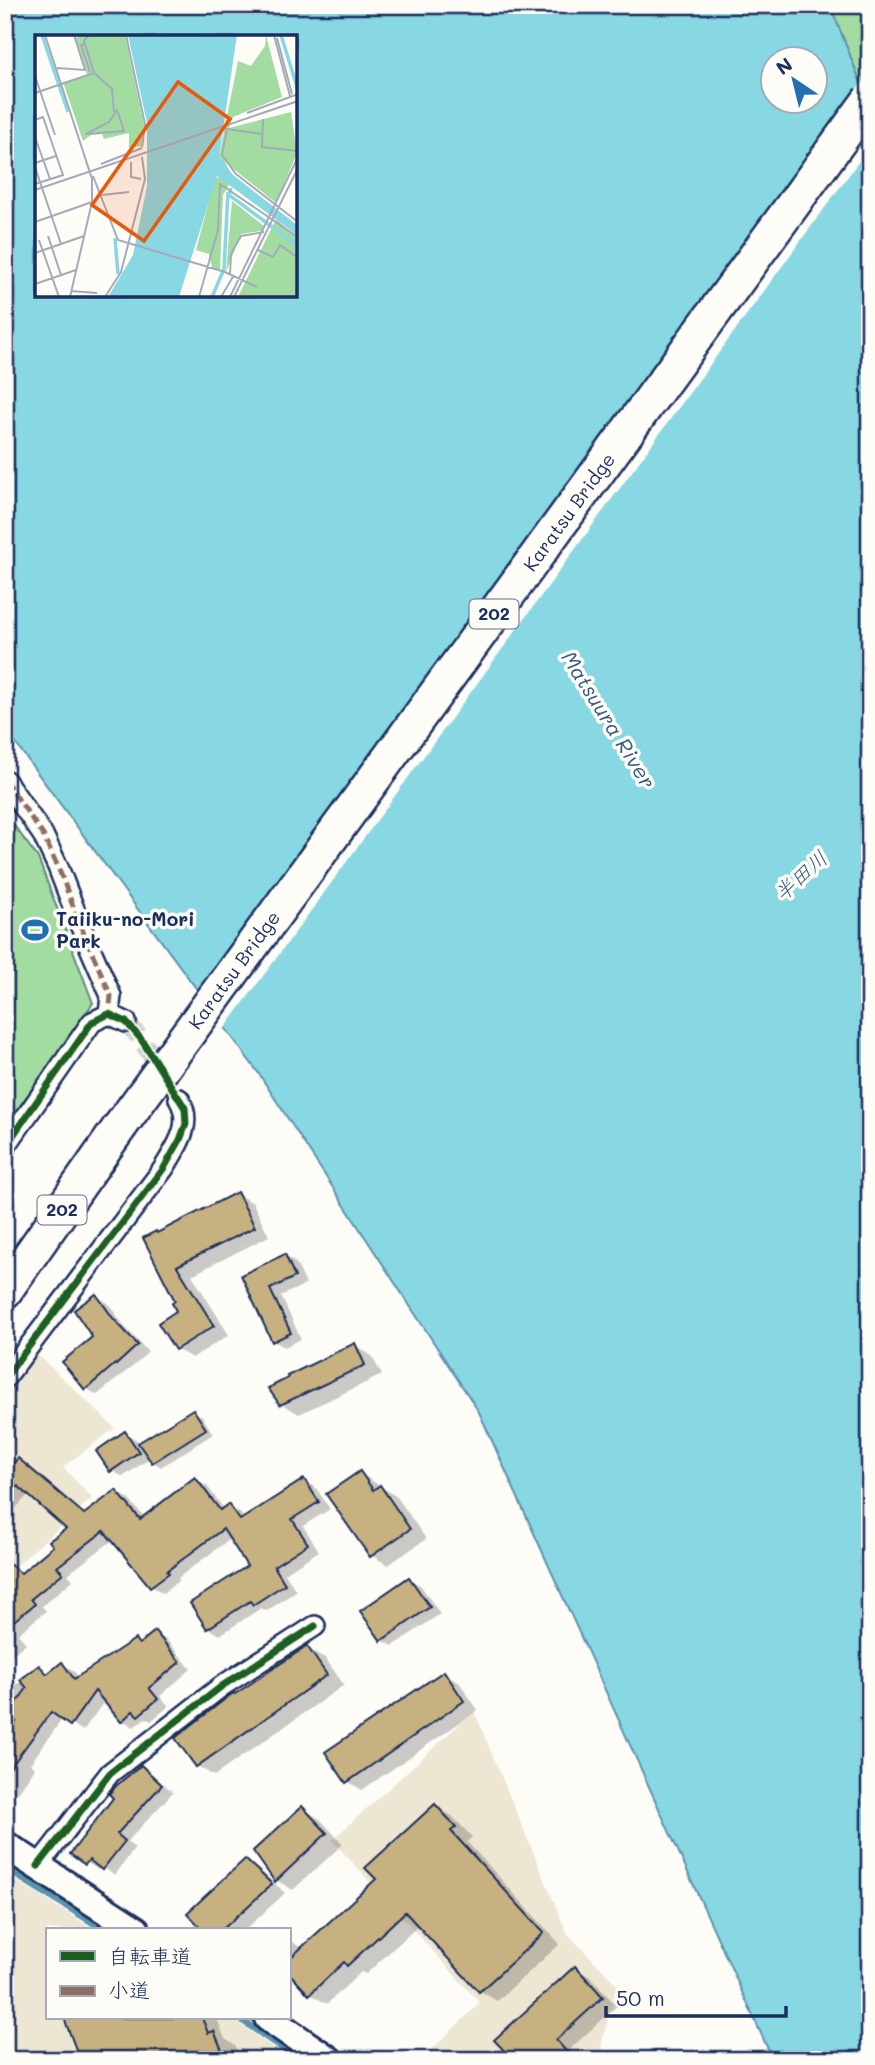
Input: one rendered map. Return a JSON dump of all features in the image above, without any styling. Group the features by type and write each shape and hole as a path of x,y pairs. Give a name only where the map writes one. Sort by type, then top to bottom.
{"highway":[{"name":"Karatsu Bridge","path":"119,1128 870,100"},
{"name":"202","path":"5,1263 119,1128"},
{"name":"202","path":"5,1292 119,1128"}],"street":[{"path":"5,780 43,835 118,1018 92,1022 5,1147"},
{"path":"5,1378 164,1168 186,1124 185,1108 179,1099"},
{"path":"38,1866 110,1773 222,1686 315,1626"},
{"path":"5,1845 133,1928"},
{"path":"271,2020 329,2060"}],"shaded area":[{"path":"36,1353 115,1428 63,1467 92,1498 5,1576 5,1394"},
{"path":"474,1711 567,1933 617,1985 601,2046 608,2060 421,2060 480,2003 332,1840"},
{"path":"5,1874 92,1928 46,1928 46,2020 234,2020 291,2060 10,2060 5,2049"}],"green space":[{"path":"830,5 870,5 870,106"},
{"name":"Taiiku-no-Mori Park","path":"5,813 38,858 93,1003 5,1127"}],"water":[{"path":"5,5 830,5 870,106 870,2060 773,2060 479,1412 257,1071 5,729"}],"pier":[{"path":"863,81 870,97 870,146 223,1031 196,994"}],"building":[{"path":"237,1192 255,1227 177,1266 214,1326 175,1350 158,1323 176,1311 172,1303 175,1301 143,1238"},
{"path":"285,1254 295,1277 270,1289 291,1333 272,1342 241,1275"},
{"path":"96,1294 113,1318 138,1345 85,1390 62,1362 92,1337 74,1310"},
{"path":"355,1343 365,1365 280,1405 268,1388 288,1378 287,1376"},
{"path":"193,1409 206,1429 152,1463 138,1443"},
{"path":"125,1431 139,1452 110,1472 96,1451"},
{"path":"18,1458 84,1514 116,1490 140,1519 195,1477 220,1510 228,1504 240,1520 304,1479 319,1502 292,1519 308,1544 274,1566 285,1584 253,1605 250,1601 207,1629 190,1603 247,1566 223,1529 150,1587 104,1531 57,1567 63,1573 31,1599 35,1604 5,1628 5,1561 21,1573 53,1546 49,1541 66,1529 18,1486 5,1501 5,1473"},
{"path":"360,1471 373,1490 380,1485 410,1529 370,1557 326,1494"},
{"path":"409,1577 430,1607 381,1641 360,1611"},
{"path":"155,1631 180,1662 149,1688 158,1699 138,1716 133,1711 121,1722 95,1691 70,1726 51,1712 5,1775 5,1737 16,1722 7,1716 27,1688 20,1680 39,1665 47,1674 62,1662 74,1679 135,1639 139,1644"},
{"path":"307,1646 327,1675 196,1767 175,1738 229,1696"},
{"path":"444,1671 464,1701 346,1783 325,1752"},
{"path":"141,1765 162,1785 117,1834 125,1841 102,1870 89,1860 85,1865 70,1854 113,1798 109,1794"},
{"path":"435,1804 456,1827 451,1831 544,1933 479,1992 405,1912 347,1966 344,1962 309,1995 290,1974 290,1958 376,1879 365,1868"},
{"path":"302,1806 327,1833 275,1882 253,1851"},
{"path":"245,1859 272,1884 224,1928 201,1928 187,1913"},
{"path":"575,1966 603,1997 556,2040 574,2060 513,2060 494,2040"},
{"path":"65,2020 203,2020 208,2033 214,2031 226,2060 80,2060"}],"waterway":[{"path":"5,1868 102,1928"},
{"path":"242,2020 299,2060"}],"tunnel":[{"path":"126,1022 141,1039 179,1099"}],"marked path":[{"path":"5,780 43,835 58,867 111,996 109,1014"}],"cycle path":[{"path":"5,1147 92,1022 109,1014 126,1022 141,1039 185,1108 186,1124 164,1168 5,1378"},
{"path":"38,1866 110,1773 222,1686 315,1626"}],"place":[{"name":"Taiiku-no-Mori Park","path":"35,930"}],"water label":[{"name":"Matsuura River","path":"608,720"},
{"name":"半田川","path":"801,876"}]}
